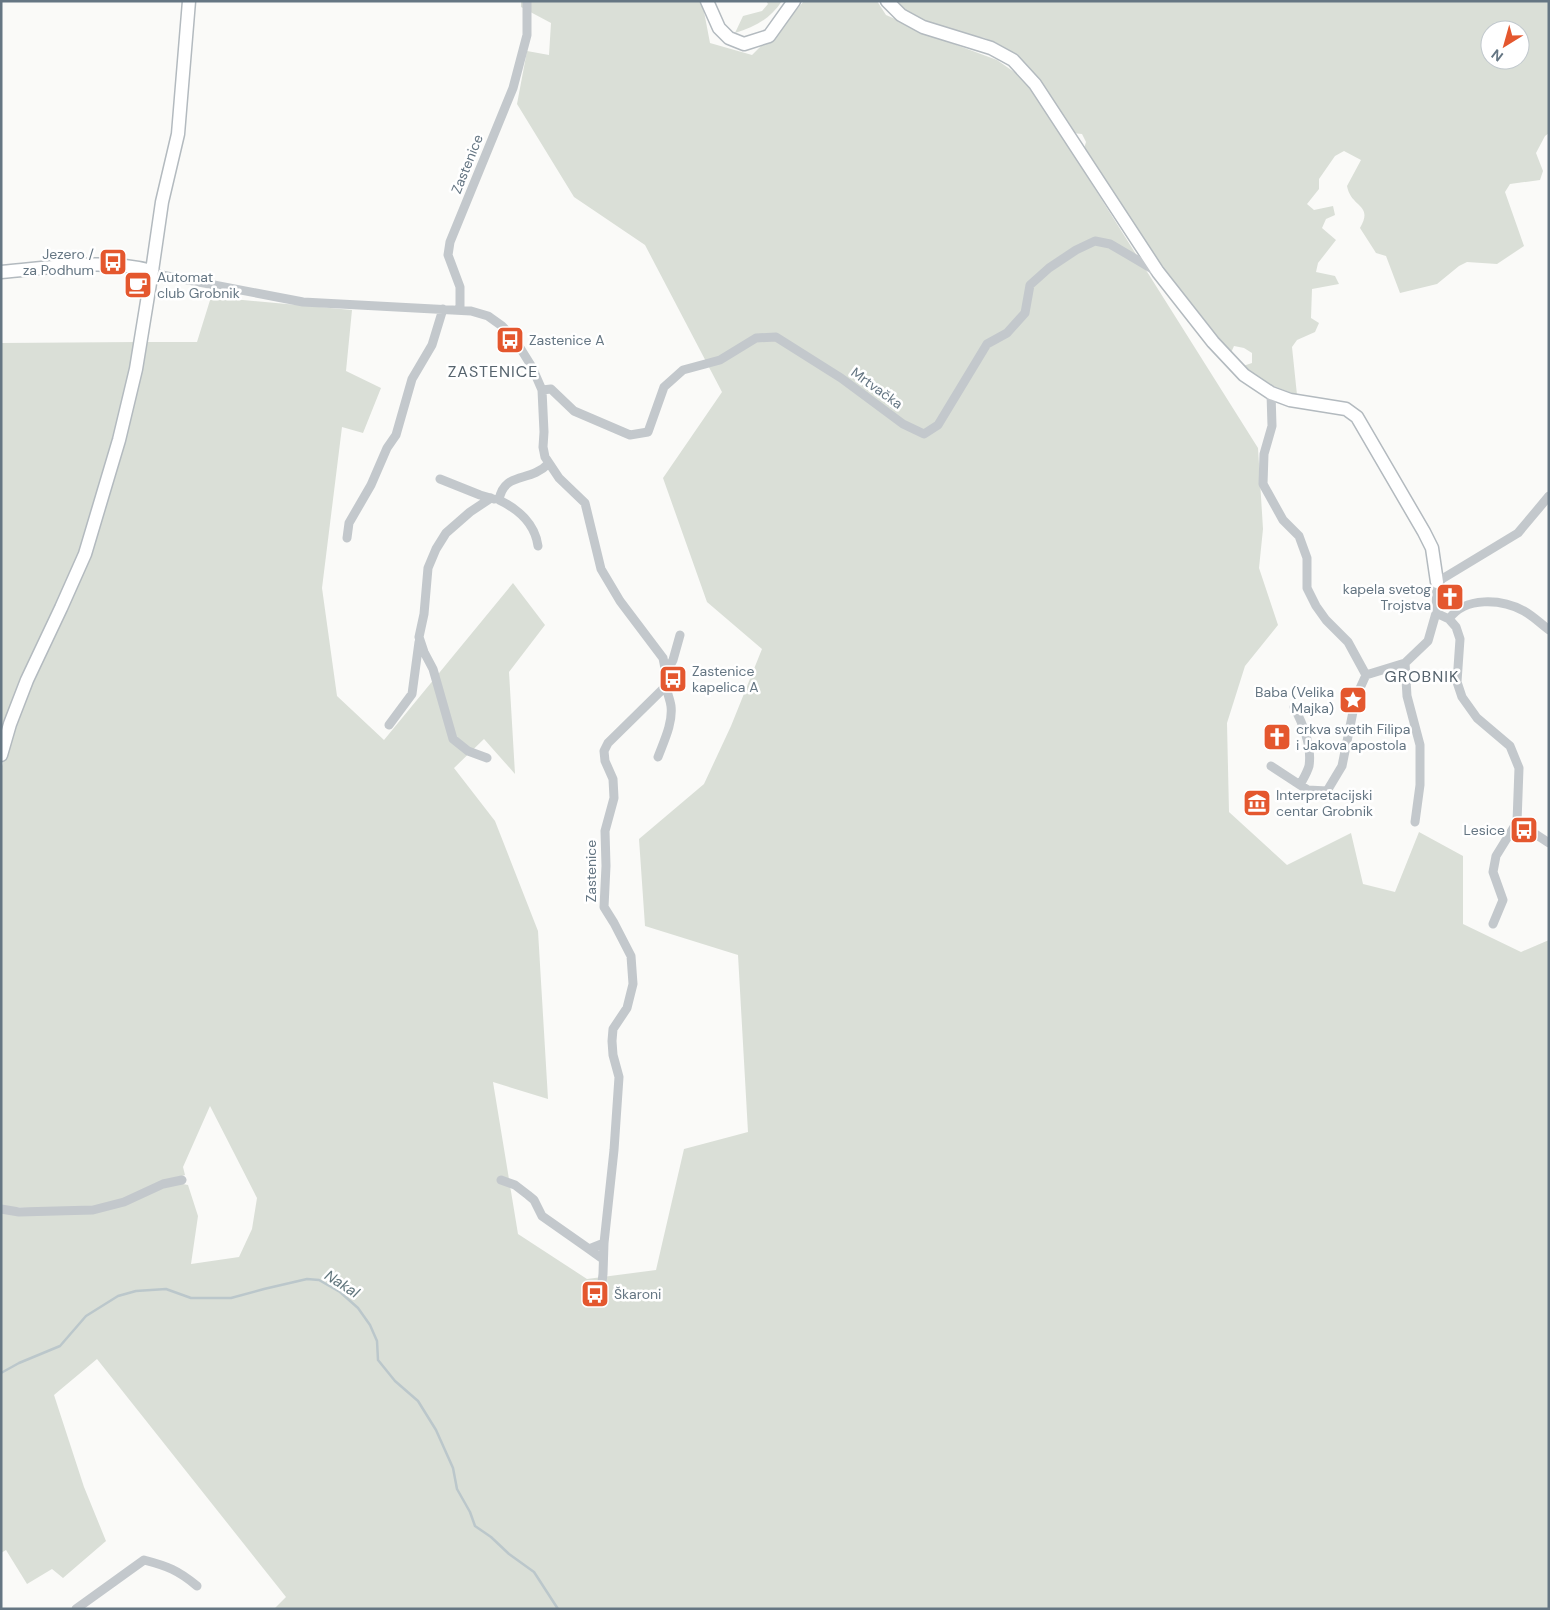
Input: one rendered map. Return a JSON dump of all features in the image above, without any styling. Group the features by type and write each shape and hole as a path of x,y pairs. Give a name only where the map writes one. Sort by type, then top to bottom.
{"main road":[{"path":"1,755 10,724 28,680 85,554 119,440 136,370 162,202 178,134 189,1"},
{"path":"707,1 719,28 729,38 744,44 769,36 794,1"},
{"path":"887,1 901,15 923,27 991,48 1014,60 1035,84 1158,272 1213,342 1244,375 1271,393 1290,400 1346,409 1357,417 1432,548 1437,582"},
{"path":"1,272 106,264 132,265 152,271"}],"street":[{"name":"Zastenice","path":"460,310 460,287 448,255 450,242 513,88 527,30 527,1"},
{"name":"Mrtvačka","path":"542,390 551,389 574,411 630,435 648,432 664,387 682,370 720,360 756,338 776,337 841,378 903,424 924,434 938,425 987,344 1007,333 1025,313 1030,285 1049,268 1076,250 1095,241 1110,244 1158,272"},
{"path":"152,271 162,275 302,302 471,311 488,316 502,326 514,338 532,367 542,390 543,447 548,464 559,478 586,503 601,569 620,601 662,658 671,705 671,716 666,738 658,757"},
{"path":"346,538 349,523 371,485 387,448 396,435 412,379 432,345 443,309"},
{"path":"1271,393 1272,426 1264,454 1264,484 1283,520 1299,536 1307,558 1307,588 1316,606 1326,620 1348,642 1366,675"},
{"path":"389,725 412,694 419,637 424,614 428,568 436,549 446,533 470,512 495,499 504,486 512,480 524,478 541,471 548,464"},
{"path":"440,479 510,506 533,529 538,546"},
{"path":"1271,766 1308,790 1327,791 1342,766 1356,697 1366,675 1406,663 1428,641 1436,614 1437,582 1518,533 1549,496"},
{"path":"1449,619 1454,612 1470,605 1487,601 1510,606 1524,612 1549,630"},
{"path":"1436,614 1449,619 1456,627 1460,639 1457,682 1462,697 1477,718 1510,746 1519,768 1517,822 1496,856 1493,872 1503,900 1494,924"},
{"path":"666,673 674,660 680,634"},
{"path":"419,637 424,652 433,668 453,739 468,751 487,758"},
{"path":"1406,663 1407,696 1420,745 1420,785 1415,822"},
{"name":"Zastenice","path":"600,1298 619,1077 613,1055 613,1029 627,1008 633,984 631,956 604,907 605,831 614,798 613,779 605,761 604,751 608,742 666,686"},
{"path":"1294,707 1301,720 1310,758 1308,769 1300,785"},
{"path":"1517,822 1549,843"},
{"path":"1,1209 19,1212 93,1210 124,1202 163,1184 182,1180"},
{"path":"501,1180 515,1185 528,1195 534,1200 542,1216 603,1259"},
{"path":"589,1249 604,1243"},
{"path":"76,1609 144,1560 167,1566 186,1576 197,1586"}],"shaded area":[{"path":"521,1 702,1 710,43 752,55 804,1 877,1 886,15 943,40 997,60 1027,81 1258,448 1263,529 1259,568 1278,625 1245,666 1227,723 1229,812 1287,865 1351,833 1363,884 1395,892 1419,832 1463,856 1463,924 1521,952 1549,940 1549,1609 274,1609 286,1597 97,1359 54,1395 84,1487 106,1541 63,1578 52,1569 27,1584 6,1550 1,1553 1,1211 97,1211 178,1183 188,1185 198,1216 191,1264 239,1257 252,1229 257,1198 210,1106 183,1167 185,1175 101,1205 58,1208 1,1206 1,770 26,695 62,619 146,342 197,342 211,297 352,310 346,371 381,388 363,433 342,427 322,588 337,696 384,740 513,583 545,625 509,672 515,774 484,739 454,768 495,821 538,931 548,1099 493,1082 518,1234 587,1279 656,1270 684,1149 748,1132 738,955 645,926 639,839 704,784 731,726 762,649 707,602 663,478 722,392 645,245 574,197 517,104 527,51 549,55 551,23 521,7"},
{"path":"766,1 782,1 762,22 735,33 743,16 762,11 768,4"},
{"path":"894,1 1549,1 1549,133 1545,136 1536,153 1543,171 1540,180 1510,184 1505,192 1524,246 1497,264 1467,262 1459,266 1437,284 1400,293 1386,256 1376,253 1360,228 1364,220 1363,210 1349,193 1347,186 1361,160 1344,151 1335,156 1319,179 1319,189 1307,204 1314,210 1333,206 1335,215 1326,219 1322,228 1336,240 1318,263 1316,272 1335,276 1339,284 1312,289 1311,318 1319,323 1315,332 1297,340 1292,347 1297,395 1252,378 1243,366 1252,363 1252,353 1244,348 1234,346 1230,355 1169,278 1083,152 1086,142 1082,134 1072,133 1018,55 985,38 962,34 918,20"},
{"path":"137,342 125,400 79,556 1,738 1,343"}],"waterway":[{"name":"Nakal","path":"1,1373 19,1363 60,1346 86,1316 118,1296 136,1291 166,1289 191,1298 231,1298 307,1279 319,1280 340,1292 358,1308 370,1325 377,1341 378,1360 395,1381 418,1401 436,1430 453,1468 457,1489 470,1512 475,1526 534,1572 558,1609"}],"place":[{"name":"Jezero / za Podhum","path":"113,262"},
{"name":"Automat club Grobnik","path":"138,285"},
{"name":"Zastenice A","path":"510,340"},
{"name":"kapela svetog Trojstva","path":"1450,597"},
{"name":"Zastenice kapelica A","path":"673,679"},
{"name":"Baba (Velika Majka)","path":"1353,700"},
{"name":"crkva svetih Filipa i Jakova apostola","path":"1277,737"},
{"name":"Interpretacijski centar Grobnik","path":"1257,803"},
{"name":"Lesice","path":"1524,830"},
{"name":"Škaroni","path":"595,1294"}],"district":[{"name":"ZASTENICE","path":"493,371"},
{"name":"GROBNIK","path":"1422,676"}]}
